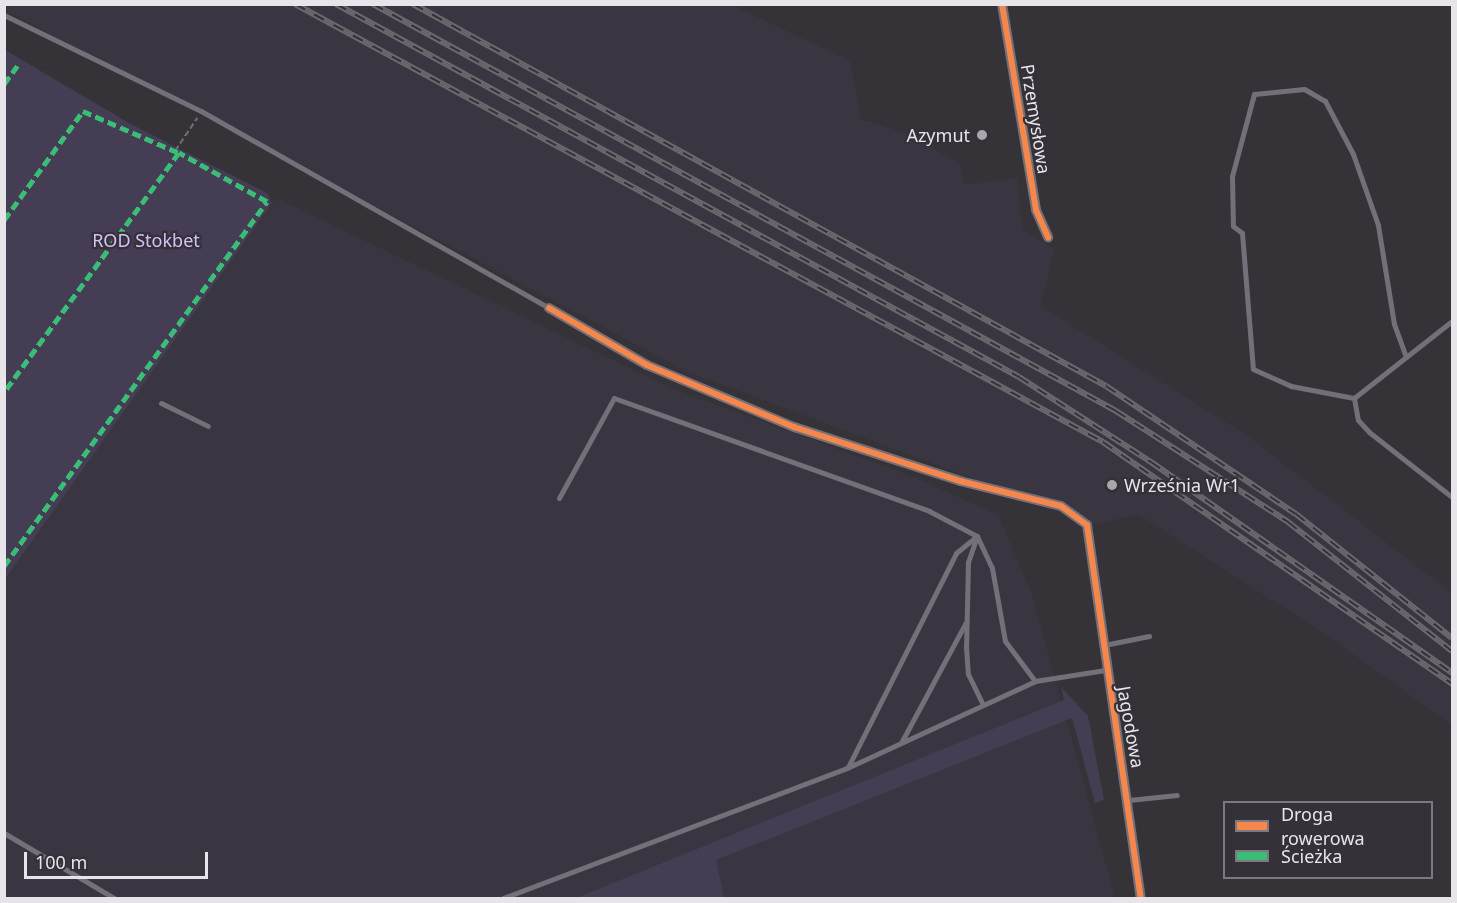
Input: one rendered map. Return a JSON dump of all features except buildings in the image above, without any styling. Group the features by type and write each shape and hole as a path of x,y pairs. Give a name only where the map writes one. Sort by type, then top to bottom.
{"street":[{"name":"Przemysłowa","path":"1002,4 1036,210 1048,237"},
{"name":"Jagodowa","path":"549,308 647,365 794,427 960,481 1061,506 1087,525 1105,670 1129,800 1142,898"}],"lane":[{"path":"4,15 201,111 549,308"},
{"path":"1406,357 1394,324 1378,225 1353,154 1325,101 1304,88 1254,94 1232,176 1233,226 1242,233 1253,369 1291,386 1354,398 1452,321"},
{"path":"560,498 614,398 929,511 977,536 992,568 1005,641 1035,681"},
{"path":"1354,398 1358,420 1369,432 1452,497"},
{"path":"161,402 208,426"},
{"path":"977,536 968,562 968,674 982,704"},
{"path":"847,768 956,553 977,536"},
{"path":"902,742 967,621"},
{"path":"1102,645 1149,636"},
{"path":"503,898 847,768 1035,681 1105,670"},
{"path":"1129,800 1177,795"},
{"path":"4,833 114,898"}],"path":[{"path":"175,151 201,111"}],"shaded area":[{"path":"4,5 732,5 850,61 861,119 907,134 960,164 964,185 1017,178 1022,229 1054,249 1041,306 1249,437 1452,593 1452,725 1322,632 1138,514 1096,524 688,372 5,10"},
{"path":"276,198 673,389 916,478 998,515 1032,595 1115,898 5,898 5,579"}],"green space":[{"name":"ROD Stokbet","path":"5,50 129,123 267,193 272,203 5,579"},
{"path":"1061,687 1088,716 1104,800 1095,803 1072,718 716,860 724,898 576,898 1064,700"}],"railway":[{"path":"295,4 1103,442 1452,684"},
{"path":"336,4 1019,377 1151,462 1452,673"},
{"path":"373,4 1116,411 1288,522 1452,651"},
{"path":"413,4 1106,386 1296,514 1452,638"}],"marked path":[{"path":"4,84 18,65"},
{"path":"4,220 83,111 179,153 4,393"},
{"path":"4,566 267,202 179,153"}],"cycle path":[{"path":"1002,4 1036,210 1048,237"},
{"path":"549,308 647,365 794,427 960,481 1061,506 1087,525 1141,898"}],"place":[{"name":"Azymut","path":"982,135"},
{"name":"Września Wr1","path":"1112,485"}]}
